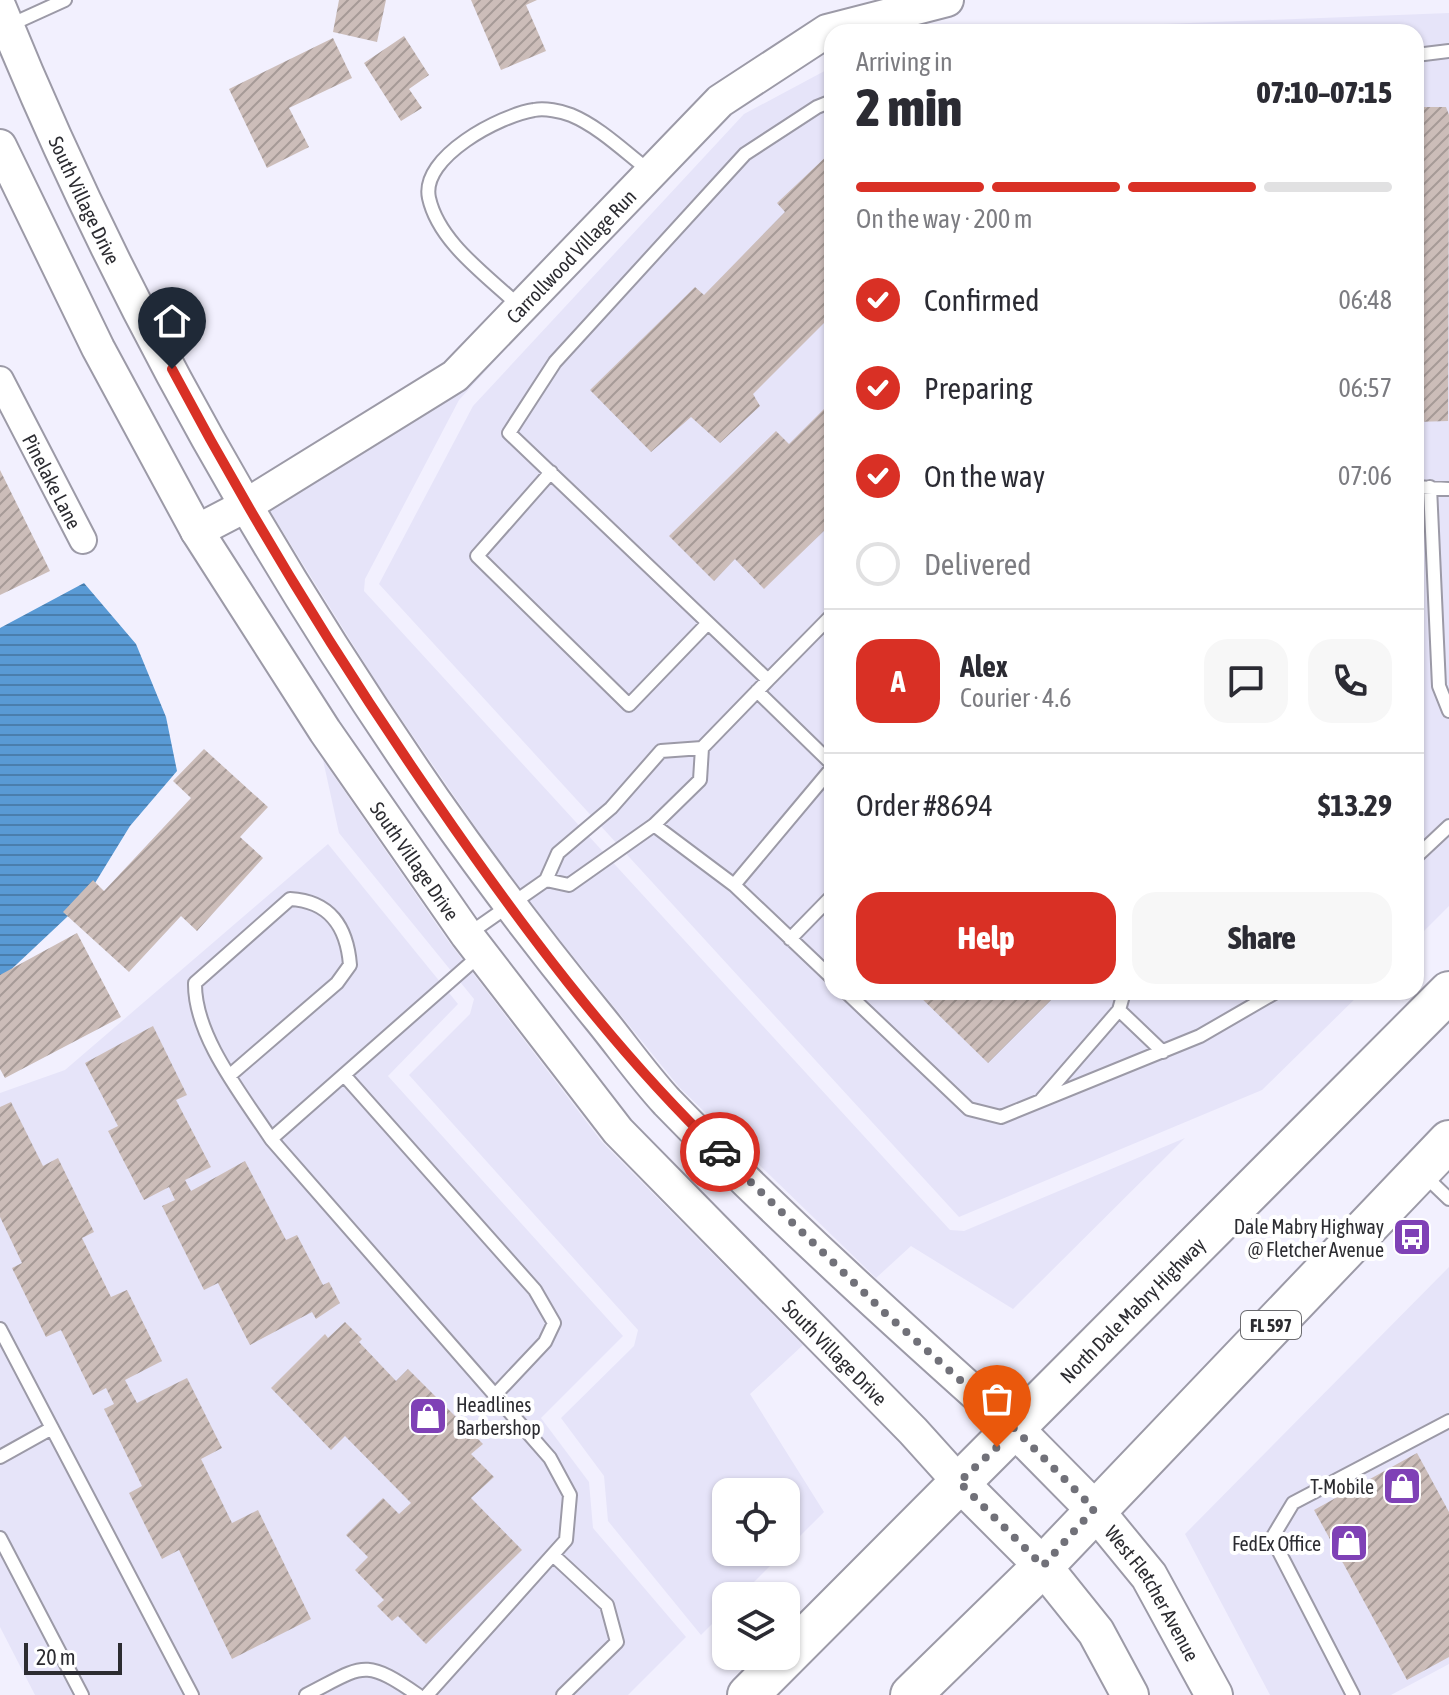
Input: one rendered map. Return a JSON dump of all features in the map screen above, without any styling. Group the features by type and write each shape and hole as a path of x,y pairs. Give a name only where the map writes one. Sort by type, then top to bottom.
{"main road":[{"name":"North Dale Mabry Highway","path":"748,1695 959,1482 1016,1430 1449,992"},
{"name":"FL 597","path":"911,1695 1043,1566 1094,1509 1449,1141"},
{"name":"West Fletcher Avenue","path":"1016,1430 1094,1509 1149,1576 1214,1695"},
{"path":"959,1482 1043,1566 1096,1632 1130,1695"}],"street":[{"name":"Carrollwood Village Run","path":"854,24 947,0"},
{"name":"South Village Drive","path":"4,17 39,105 136,300 245,506 364,698 507,905 664,1099 885,1313 1016,1430"},
{"name":"Carrollwood Village Run","path":"197,531 245,506 455,376 720,101 824,33"},
{"name":"South Village Drive","path":"0,146 98,348 197,531 325,731 474,944 618,1131 913,1431 959,1482"},
{"name":"Pinelake Lane","path":"0,380 83,540"}],"lane":[{"path":"4,17 65,0"},
{"path":"1424,54 1449,51"},
{"path":"768,680 509,433 555,362 745,154 824,104"},
{"path":"521,308 447,235 434,213 428,195 431,175 448,154 484,131 533,110 548,110 570,115 594,129 652,173"},
{"path":"551,472 477,556 629,705 708,623"},
{"path":"1424,487 1449,489"},
{"path":"1424,499 1439,686 1449,711"},
{"path":"546,880 569,885 654,825 700,780 702,748 824,623"},
{"path":"757,691 824,758"},
{"path":"271,1139 344,1075 474,944 507,905 546,880 558,853 611,808 661,751 702,748"},
{"path":"734,885 824,776"},
{"path":"654,825 734,885 824,971"},
{"path":"1424,849 1449,826"},
{"path":"229,1076 337,983 350,965 348,943 334,918 311,900 290,899 195,983 195,1005 229,1076 271,1139 550,1458 570,1495 566,1540 427,1695"},
{"path":"790,939 824,904"},
{"path":"854,1000 969,1109 1001,1117 1163,1052 1230,1022 1264,1000"},
{"path":"1040,1101 1119,1010 1122,1000"},
{"path":"1119,1010 1163,1052"},
{"path":"344,1075 535,1290 554,1323 545,1342 495,1395"},
{"path":"1420,1171 1449,1199"},
{"path":"0,1329 192,1695"},
{"path":"1353,1695 1272,1538 1293,1503 1449,1421"},
{"path":"0,1457 52,1428"},
{"path":"0,1538 82,1695"},
{"path":"553,1555 607,1605 617,1642 563,1695"},
{"path":"306,1695 355,1670 382,1670 418,1695"}],"shaded area":[{"path":"1449,13 1449,906 1424,931 1424,24 1165,24"},
{"path":"824,71 824,1000 1354,1000 1262,1090 959,1217 379,584 473,406 744,114"},
{"path":"527,326 459,400 365,579 364,591 950,1230 964,1231 1185,1138 1013,1309 911,1246 876,1278 679,1087 516,886 380,688 270,511 465,390"},
{"path":"323,760 446,938 602,1142 803,1345 750,1394 824,1512 800,1536 800,1478 712,1478 712,1566 770,1566 754,1582 712,1582 712,1624 701,1635 608,1521 604,1476 561,1418 634,1346 638,1330 409,1075 470,1014 474,999 339,833"},
{"path":"328,844 458,1004 388,1076 623,1336 541,1418 589,1482 593,1528 686,1637 628,1695 35,1695 0,1627 0,1093 65,1070"},
{"path":"1449,1267 1449,1664 1391,1695 1270,1695 1185,1534"}],"water":[{"path":"84,583 136,644 166,717 177,771 130,826 84,901 0,980 0,628"}],"building":[{"path":"339,0 386,0 377,42 333,32"},
{"path":"471,0 537,0 526,5 546,51 501,70"},
{"path":"404,36 429,75 409,89 422,108 401,121 364,63"},
{"path":"333,38 352,78 289,108 309,147 267,168 229,89"},
{"path":"1424,107 1446,107 1449,115 1448,421 1424,422"},
{"path":"824,159 824,323 753,394 760,406 720,443 691,417 651,452 590,390 695,287 704,295 785,212 777,203"},
{"path":"824,409 824,531 764,589 735,559 714,581 669,536 776,431 789,444"},
{"path":"0,470 50,571 0,595"},
{"path":"204,749 268,807 240,837 263,858 197,931 181,916 129,972 63,912 93,880 104,891 191,798 173,781"},
{"path":"77,933 121,1017 5,1078 0,1069 0,975"},
{"path":"923,1000 1051,1000 988,1063"},
{"path":"153,1026 187,1095 176,1100 211,1167 185,1180 191,1191 245,1161 286,1240 297,1235 323,1285 329,1282 340,1303 316,1319 312,1312 250,1345 218,1283 204,1290 162,1206 175,1200 169,1187 144,1200 108,1131 118,1126 85,1063"},
{"path":"11,1102 43,1166 58,1158 94,1232 82,1238 111,1297 127,1290 162,1361 125,1380 137,1403 187,1378 222,1448 201,1459 232,1523 258,1510 311,1619 232,1659 179,1550 162,1559 129,1493 142,1486 104,1409 114,1404 106,1388 93,1395 61,1330 46,1337 12,1268 22,1263 0,1217 0,1107"},
{"path":"345,1322 362,1339 359,1342 396,1381 408,1369 483,1444 471,1454 494,1477 471,1498 522,1550 426,1644 398,1616 392,1621 377,1606 384,1600 355,1570 368,1557 346,1535 383,1498 399,1514 411,1503 345,1436 331,1450 271,1388 325,1334 328,1338"},
{"path":"1417,1453 1449,1512 1449,1657 1407,1680 1314,1510"}],"way so far":[{"path":"720,1152 885,1313 1016,1430 1094,1509 1043,1566 959,1482 997,1447"}],"place":[{"name":"Dale Mabry Highway @ Fletcher Avenue","path":"1412,1237"},
{"name":"Headlines Barbershop","path":"428,1416"},
{"name":"T-Mobile","path":"1402,1486"},
{"name":"FedEx Office","path":"1349,1543"}],"route":[{"path":"172,369 245,506 364,698 507,905 664,1099 720,1152"}]}
